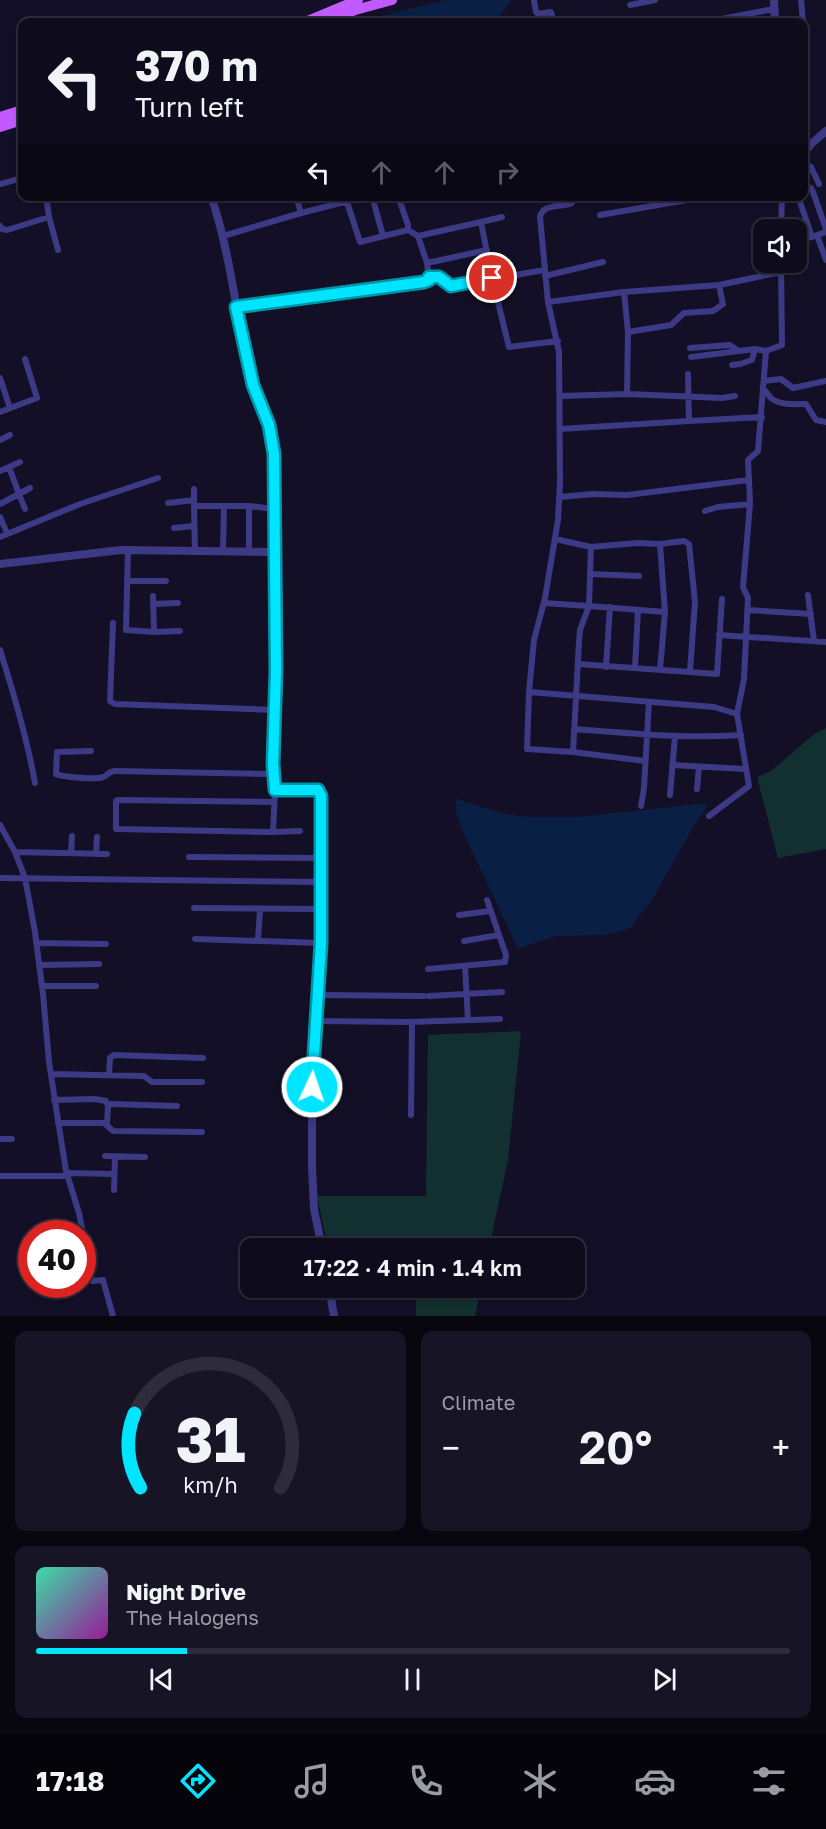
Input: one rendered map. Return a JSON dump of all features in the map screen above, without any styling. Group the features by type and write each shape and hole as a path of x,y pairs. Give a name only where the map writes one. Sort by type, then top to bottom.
{"main road":[{"path":"315,18 358,0"},
{"path":"335,18 392,0"},
{"path":"1,122 18,112"},
{"path":"1,122 18,120"}],"street":[{"path":"534,0 538,14 550,12 552,18"},
{"path":"630,5 655,0"},
{"path":"774,0 775,18"},
{"path":"801,0 803,18"},
{"path":"727,18 774,9"},
{"path":"808,146 826,131"},
{"path":"808,166 811,167 819,184"},
{"path":"0,184 18,179"},
{"path":"807,239 826,231 813,192 811,188 808,189"},
{"path":"47,201 58,250"},
{"path":"212,201 223,237 253,385 273,439 276,549 273,832"},
{"path":"297,201 301,213"},
{"path":"223,237 340,201"},
{"path":"236,307 429,280 427,263 418,236 408,230 360,242 347,201"},
{"path":"372,201 383,236"},
{"path":"400,201 408,230"},
{"path":"573,201 566,206 545,208 541,211 540,217 548,302 558,341 561,429 560,497 544,603 534,640 527,749 645,761"},
{"path":"600,215 681,201"},
{"path":"781,219 782,201"},
{"path":"800,201 826,260"},
{"path":"0,226 7,230 49,217"},
{"path":"418,236 502,217"},
{"path":"482,222 492,278 509,347 558,341"},
{"path":"427,263 487,250"},
{"path":"429,277 439,277 451,286 492,278 545,273 603,262"},
{"path":"548,302 624,292 719,285 776,273"},
{"path":"691,357 756,349 766,351 782,345 781,273"},
{"path":"628,332 671,325 684,313 713,310 723,304 719,285"},
{"path":"624,292 628,332 627,394"},
{"path":"690,348 730,345 738,351"},
{"path":"732,365 752,360 756,349"},
{"path":"709,816 749,786 737,714 744,679 748,610 748,598 743,587 750,504 748,460 758,451 766,351"},
{"path":"0,412 37,398 25,359"},
{"path":"688,375 689,420"},
{"path":"0,378 10,408"},
{"path":"764,385 781,379 793,388 826,381"},
{"path":"764,385 770,397 786,405 806,404 816,420 826,422"},
{"path":"560,396 627,394 722,398 735,396"},
{"path":"561,429 762,417"},
{"path":"0,440 10,435"},
{"path":"0,471 20,462"},
{"path":"9,467 25,509"},
{"path":"0,537 81,504 158,478"},
{"path":"560,497 627,495 749,480"},
{"path":"0,504 30,488"},
{"path":"194,489 195,551"},
{"path":"168,503 274,509"},
{"path":"705,511 718,507 750,504"},
{"path":"223,551 224,506"},
{"path":"249,506 249,552"},
{"path":"0,516 7,533"},
{"path":"174,528 194,526"},
{"path":"555,539 591,546 684,541 689,544 696,602 690,671"},
{"path":"660,544 665,612 660,669"},
{"path":"573,752 580,630 589,606 591,546"},
{"path":"0,564 128,550 267,554 276,549"},
{"path":"126,630 128,550"},
{"path":"590,574 639,576"},
{"path":"127,581 166,581"},
{"path":"808,595 814,641"},
{"path":"153,596 153,632"},
{"path":"578,664 717,674 723,599"},
{"path":"153,604 178,603"},
{"path":"544,603 665,612"},
{"path":"606,667 609,608"},
{"path":"635,668 638,610"},
{"path":"748,610 811,614"},
{"path":"180,632 153,632 112,627 110,701 115,704 128,705 275,711"},
{"path":"719,635 826,642"},
{"path":"0,650 19,711 35,783"},
{"path":"529,692 714,707 737,714"},
{"path":"641,806 649,702"},
{"path":"574,729 675,736 741,735"},
{"path":"670,795 675,736"},
{"path":"91,751 57,752 56,774 66,777 103,777 106,773 116,771 273,774"},
{"path":"672,765 745,769"},
{"path":"697,789 699,767"},
{"path":"275,790 318,790 321,796 321,943 312,1087 314,1209 320,1238"},
{"path":"274,802 118,800 116,801 117,830 300,831"},
{"path":"0,825 15,852 25,878 47,1024 54,1100 67,1175 79,1213 92,1281 103,1280 113,1316"},
{"path":"71,853 72,836"},
{"path":"96,854 97,837"},
{"path":"15,852 107,854"},
{"path":"189,857 321,858"},
{"path":"0,878 320,882"},
{"path":"428,969 505,963 506,955 487,900"},
{"path":"194,908 321,909"},
{"path":"258,940 260,910"},
{"path":"459,915 490,911"},
{"path":"464,940 499,935"},
{"path":"195,939 321,943"},
{"path":"36,943 106,944"},
{"path":"39,965 99,964"},
{"path":"465,966 468,1020"},
{"path":"42,986 96,986"},
{"path":"318,995 426,996 502,992"},
{"path":"316,1021 412,1022 500,1019"},
{"path":"411,1115 412,1022"},
{"path":"110,1075 110,1058 114,1055 203,1058"},
{"path":"51,1074 144,1076 152,1082 202,1082"},
{"path":"54,1100 105,1101 108,1106 107,1125"},
{"path":"108,1106 111,1104 177,1106"},
{"path":"58,1123 104,1123 113,1131 202,1132"},
{"path":"0,1139 12,1139"},
{"path":"105,1156 145,1157"},
{"path":"114,1190 115,1157"},
{"path":"0,1176 114,1174"},
{"path":"331,1298 334,1316"}],"green space":[{"path":"826,728 826,849 778,858 757,777 771,771 813,735"},
{"path":"521,1031 508,1160 491,1238 326,1238 317,1196 426,1196 428,1035"},
{"path":"416,1298 479,1298 475,1316 416,1316"}],"water":[{"path":"446,0 512,0 498,18 373,18"},
{"path":"456,799 501,813 527,817 579,817 707,803 706,809 653,898 630,928 606,935 556,936 518,949 463,832 455,810"}],"route":[{"path":"312,1087 321,943 321,796 318,790 275,790 273,764 276,549 273,439 253,385 236,307 354,293 424,282 429,280 429,277 439,277 451,286 492,278"}]}
